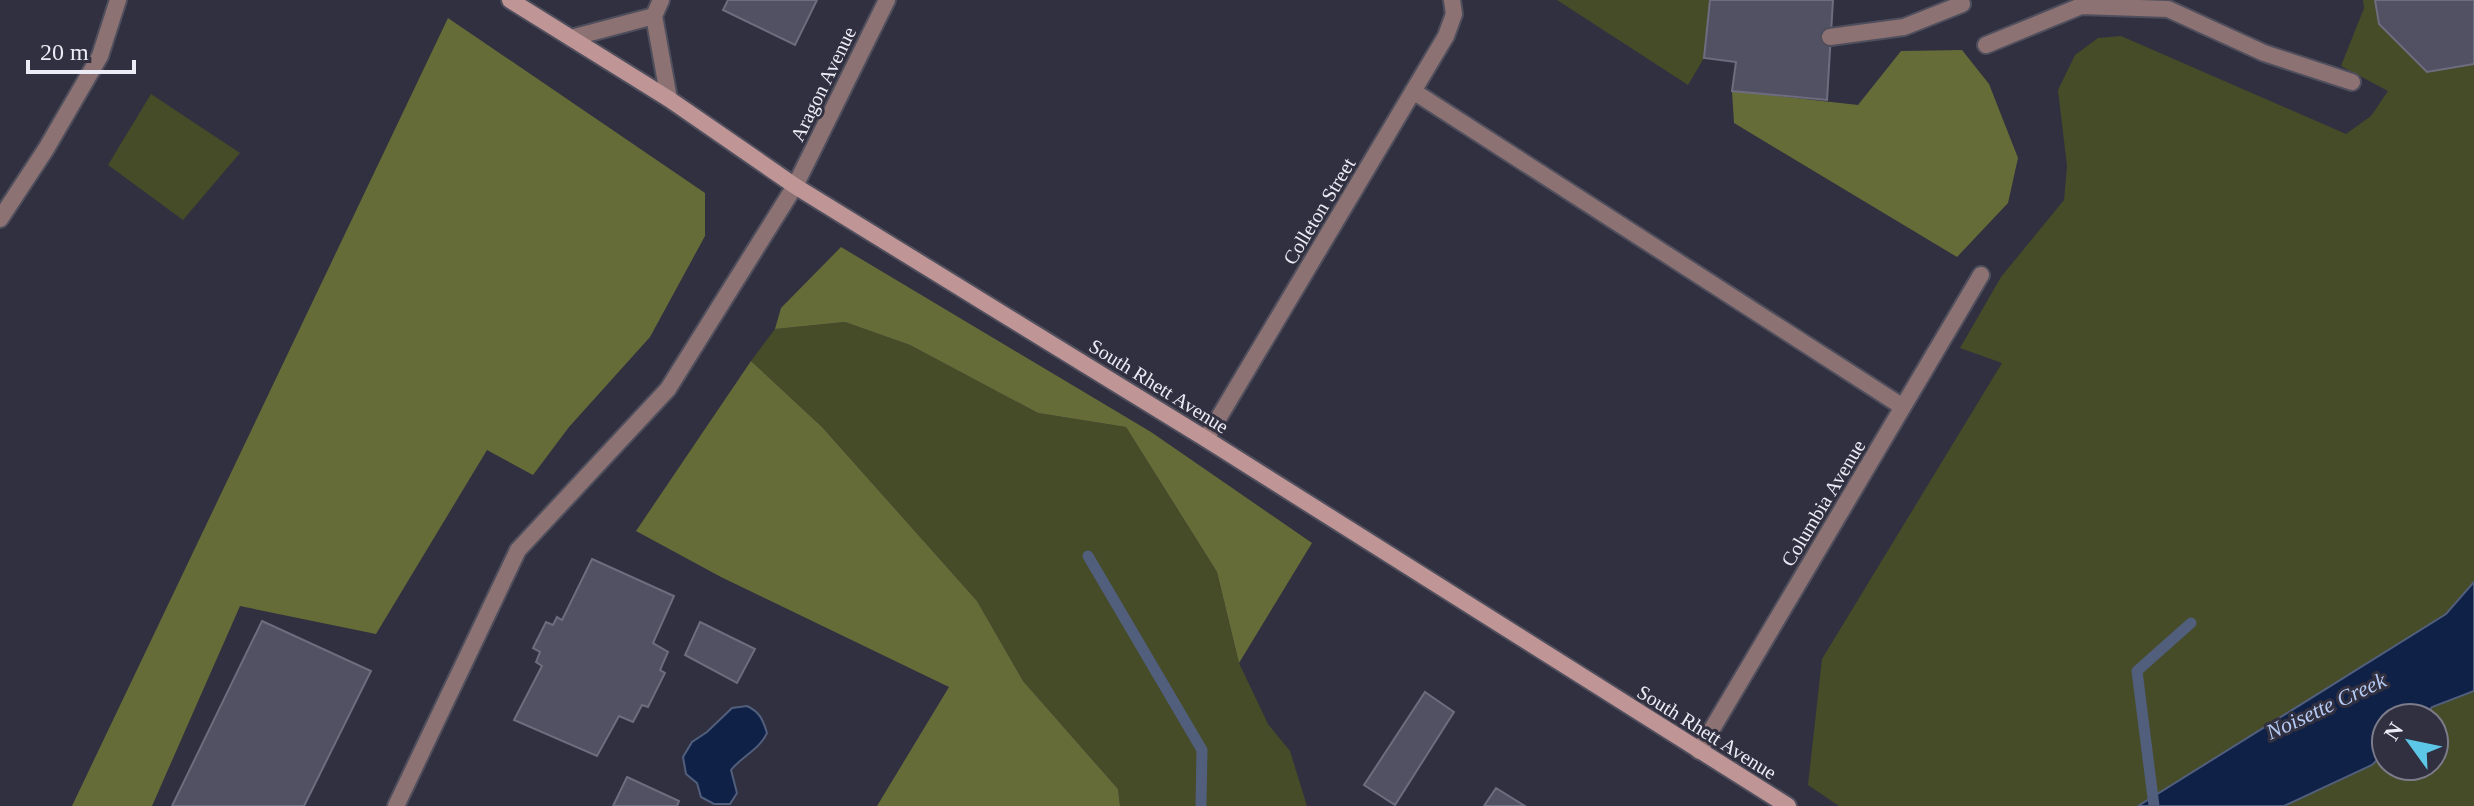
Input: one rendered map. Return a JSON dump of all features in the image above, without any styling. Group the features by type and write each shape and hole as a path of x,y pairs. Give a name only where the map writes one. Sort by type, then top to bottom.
{"street":[{"path":"0,219 46,149 100,56 118,0"},
{"name":"South Rhett Avenue","path":"510,0 669,99 795,186 1206,439 1788,806"},
{"path":"661,0 654,16 669,99"},
{"name":"Aragon Avenue","path":"396,806 518,550 668,389 795,186 887,0"},
{"name":"Colleton Street","path":"1206,439 1446,36 1454,14 1452,0"},
{"path":"1830,37 1904,27 1962,4"},
{"path":"1986,45 2081,6 2168,9 2264,53 2352,82"},
{"path":"571,38 654,16"},
{"path":"1413,91 1903,407"},
{"name":"Columbia Avenue","path":"1699,751 1981,275"}],"green space":[{"path":"1557,0 1710,0 1704,58 1688,85"},
{"path":"2363,0 2474,0 2474,582 2446,614 2138,806 1839,806 1808,785 1822,659 2002,363 1960,348 2001,277 2064,200 2067,166 2058,90 2075,55 2098,38 2121,36 2346,134 2371,116 2388,91 2341,66 2364,8"},
{"path":"448,18 705,193 705,236 650,337 569,427 533,475 487,450 376,634 240,606 152,806 72,806"},
{"path":"1962,50 1989,84 2018,158 2008,203 1957,257 1734,123 1732,91 1858,105 1901,51"},
{"path":"151,94 240,153 183,220 108,165"},
{"path":"841,247 1151,432 1312,543 1239,663 1217,572 1126,427 1038,413 910,345 845,322 775,329 781,308"},
{"path":"845,322 910,345 1038,413 1126,427 1217,572 1239,663 1268,724 1290,751 1307,806 1120,806 1118,789 1023,681 977,601 822,427 751,361 775,329"},
{"path":"751,361 822,427 977,601 1023,681 1118,789 1120,806 877,806 949,687 721,577 636,531"},
{"path":"2474,691 2474,806 2284,806 2370,766 2370,782 2450,782 2450,702 2445,702"}],"water":[{"name":"Noisette Creek","path":"2474,582 2474,691 2445,702 2370,702 2370,766 2284,806 2138,806 2446,614"},
{"path":"747,706 760,717 767,733 760,744 731,770 737,793 730,804 714,804 701,797 697,783 686,774 683,757 692,742 732,708"}],"building":[{"path":"728,0 817,0 795,45 723,10"},
{"path":"1710,0 1833,0 1827,100 1732,91 1736,62 1704,58"},
{"path":"2375,0 2474,0 2474,64 2427,72 2379,24"},
{"path":"592,559 674,596 653,643 668,652 660,670 665,673 648,707 642,705 633,722 619,716 597,756 514,720 542,666 536,662 540,652 533,648 546,622 553,625 557,617 562,620"},
{"path":"262,621 371,671 304,806 172,806"},
{"path":"700,622 755,649 737,683 685,655"},
{"path":"1425,692 1454,712 1395,805 1364,785"},
{"path":"627,777 679,801 677,806 613,806"},
{"path":"1496,788 1525,806 1484,806"}],"waterway":[{"path":"1088,556 1202,750 1201,806"},
{"path":"2154,806 2137,671 2191,623"}]}
